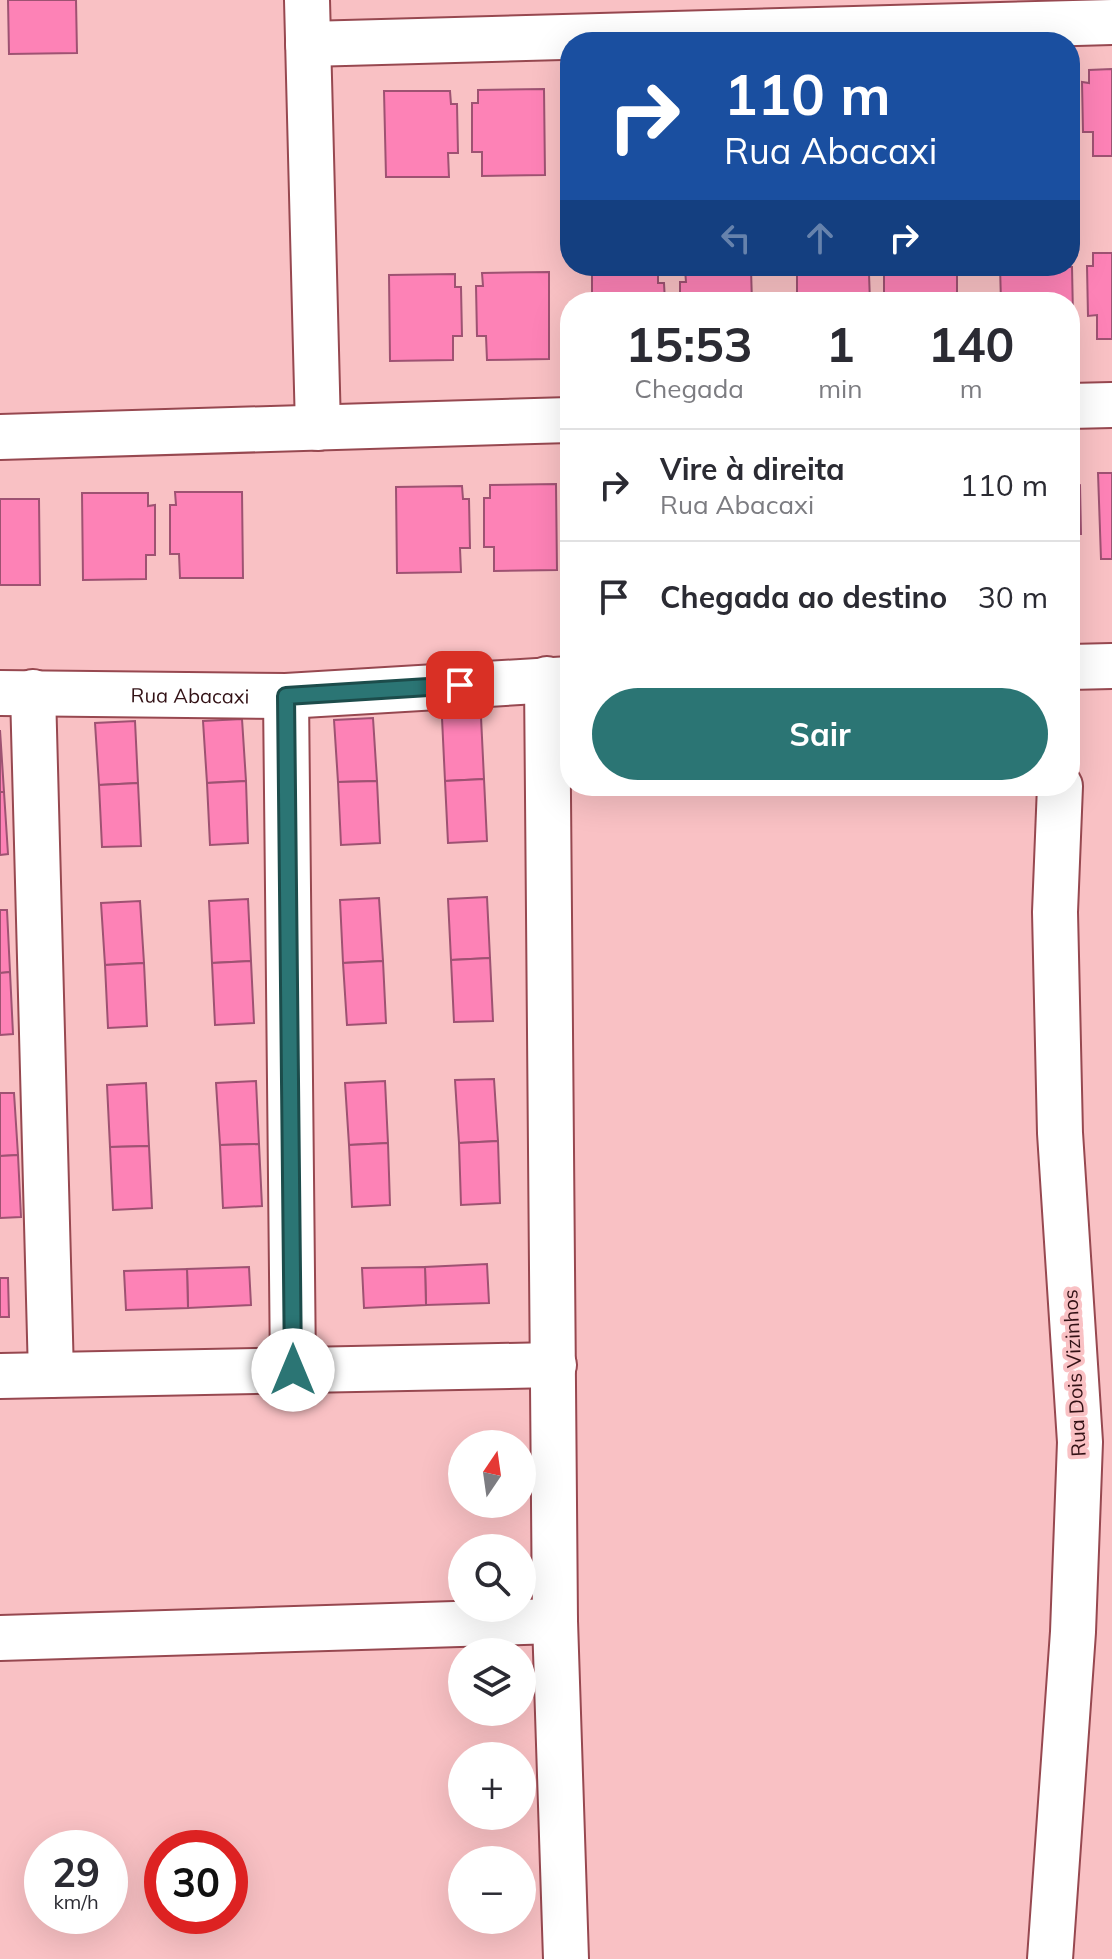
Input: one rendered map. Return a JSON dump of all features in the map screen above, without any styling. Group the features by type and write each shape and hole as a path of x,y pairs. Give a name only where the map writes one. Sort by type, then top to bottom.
{"street":[{"path":"307,0 318,428"},
{"path":"747,32 1112,22"},
{"path":"308,44 560,37"},
{"path":"1080,406 1112,405"},
{"path":"0,437 560,420"},
{"path":"1080,667 1112,666"},
{"path":"558,679 555,1621 566,1959"},
{"name":"Rua Abacaxi","path":"17,693 286,696 558,679"},
{"path":"17,693 51,1375"},
{"path":"286,696 293,1370"},
{"name":"Rua Dois Vizinhos","path":"1050,1959 1073,1632 1080,1442 1060,1133 1055,912 1060,796"},
{"path":"0,1376 554,1365"},
{"path":"0,1638 555,1621"}],"building":[{"path":"8,0 76,0 77,53 9,54"},
{"path":"1112,69 1112,156 1093,156 1093,132 1083,132 1082,82 1089,83 1089,70"},
{"path":"544,89 545,175 482,176 482,152 472,152 472,103 478,103 478,90"},
{"path":"384,91 450,91 451,104 457,104 458,153 448,153 449,177 386,177"},
{"path":"1093,253 1112,253 1112,339 1097,339 1097,315 1088,316 1087,266 1093,266"},
{"path":"549,272 549,359 487,360 486,336 477,336 476,286 483,286 482,273"},
{"path":"455,274 455,287 461,287 462,336 453,336 453,360 390,361 389,275"},
{"path":"592,276 658,276 658,283 664,283 664,292 592,292"},
{"path":"686,276 751,276 752,292 680,292 680,282 686,282"},
{"path":"797,276 869,276 870,292 797,292"},
{"path":"884,276 957,276 957,292 884,292"},
{"path":"1000,276 1072,276 1073,292 1001,292"},
{"path":"1098,473 1112,473 1112,559 1101,559"},
{"path":"556,484 557,570 494,571 494,547 484,547 484,498 490,498 490,485"},
{"path":"462,486 463,499 469,499 470,548 460,548 461,572 397,573 396,487"},
{"path":"175,492 242,492 243,578 180,578 179,554 170,554 170,505 176,505"},
{"path":"82,493 148,493 148,506 155,505 155,555 146,555 146,579 83,580"},
{"path":"0,499 39,499 40,585 0,585"},
{"path":"481,717 484,779 445,781 442,718"},
{"path":"373,718 377,781 338,782 334,720"},
{"path":"242,719 246,781 207,783 203,721"},
{"path":"135,721 138,783 99,785 95,723"},
{"path":"0,730 4,792 0,792"},
{"path":"484,779 487,841 448,843 445,781"},
{"path":"246,781 248,843 210,845 207,783"},
{"path":"377,781 380,843 341,845 338,782"},
{"path":"138,783 141,846 102,847 99,785"},
{"path":"0,792 4,792 8,854 0,855"},
{"path":"487,897 490,958 451,960 448,899"},
{"path":"379,898 383,961 343,963 340,900"},
{"path":"248,899 251,961 212,963 209,901"},
{"path":"140,901 144,963 105,965 101,903"},
{"path":"0,910 7,910 10,972 0,973"},
{"path":"490,958 493,1021 454,1022 451,960"},
{"path":"251,961 254,1023 215,1025 212,963"},
{"path":"383,961 386,1023 347,1025 343,963"},
{"path":"144,963 147,1026 108,1028 105,965"},
{"path":"10,972 13,1034 0,1035 0,973"},
{"path":"494,1079 498,1141 459,1143 455,1080"},
{"path":"256,1081 259,1144 220,1145 216,1083"},
{"path":"385,1081 388,1143 349,1145 345,1083"},
{"path":"146,1083 149,1146 110,1147 107,1085"},
{"path":"0,1093 14,1093 18,1155 0,1156"},
{"path":"498,1141 500,1203 461,1205 459,1143"},
{"path":"388,1143 390,1205 352,1207 349,1145"},
{"path":"259,1144 262,1206 223,1208 220,1145"},
{"path":"149,1146 152,1208 113,1210 110,1147"},
{"path":"18,1155 21,1217 0,1218 0,1156"},
{"path":"487,1264 489,1303 426,1305 425,1267"},
{"path":"249,1267 251,1305 188,1308 187,1269"},
{"path":"425,1267 426,1305 364,1308 362,1268"},
{"path":"187,1269 188,1308 126,1310 124,1271"},
{"path":"0,1278 8,1278 9,1317 0,1317"}],"route":[{"path":"293,1370 286,696 460,685"}]}
